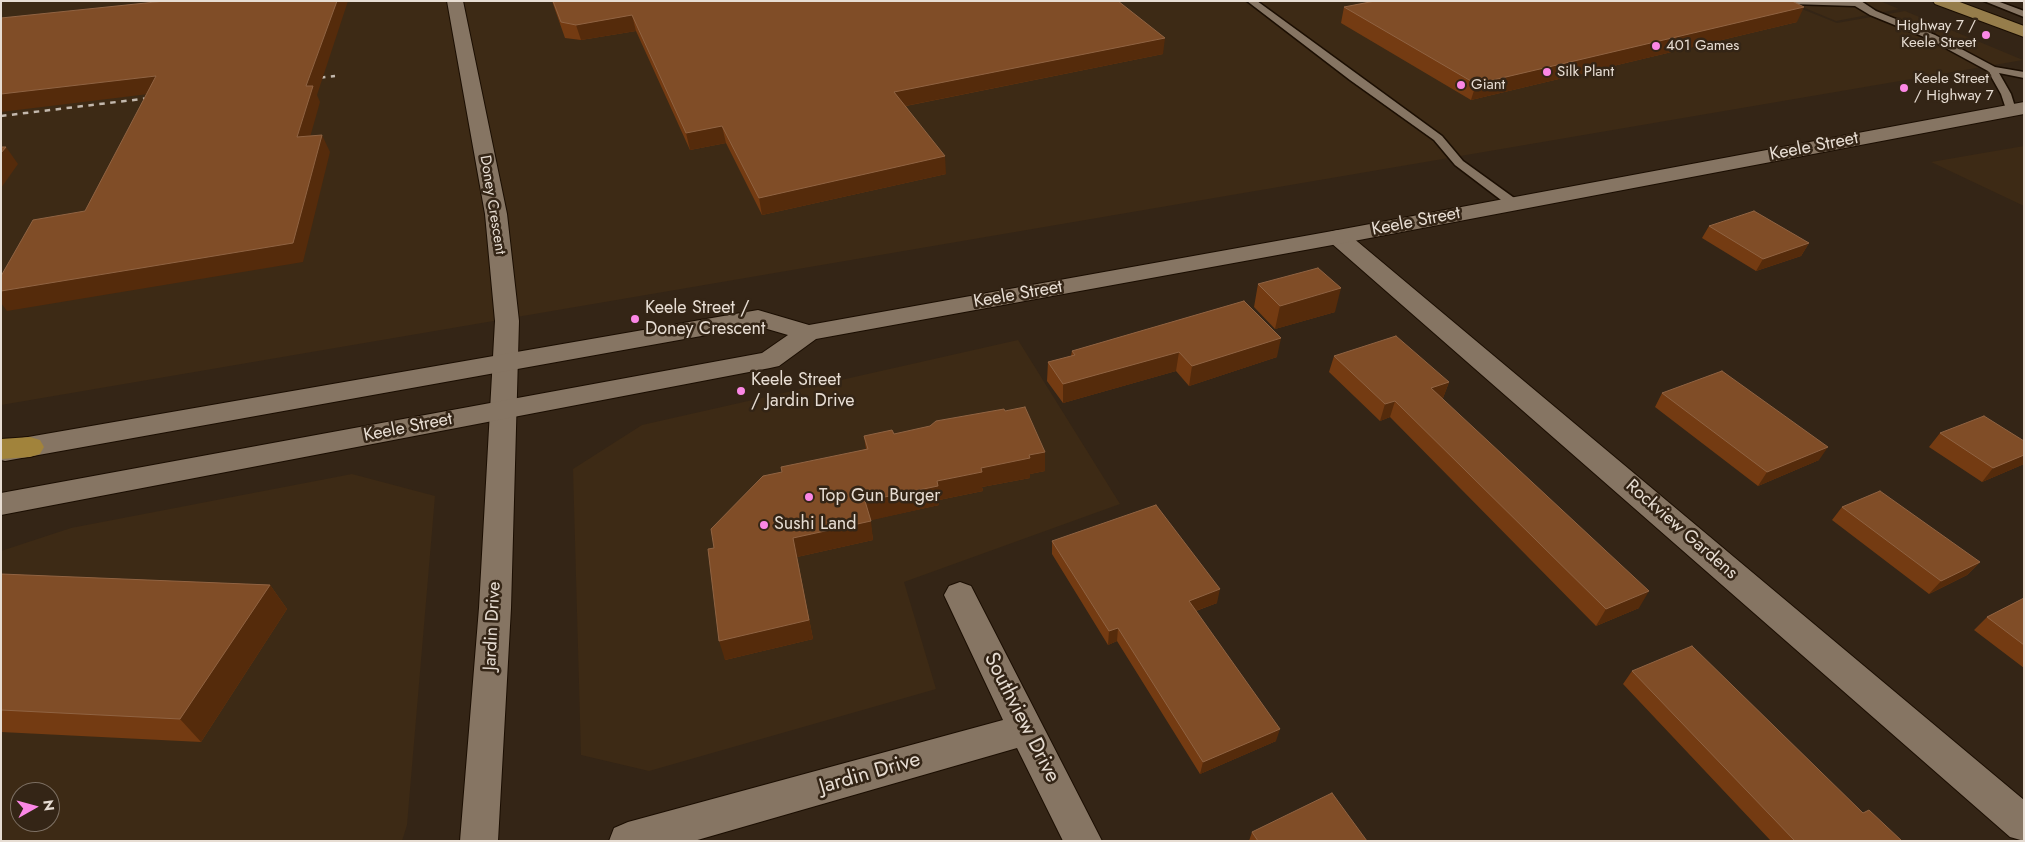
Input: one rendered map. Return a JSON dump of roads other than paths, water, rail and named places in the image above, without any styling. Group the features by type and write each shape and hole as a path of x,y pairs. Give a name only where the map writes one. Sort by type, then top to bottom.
{"highway":[{"path":"1,450 30,446"}],"main road":[{"name":"Doney Crescent","path":"455,1 496,214 507,322 502,411"},
{"path":"1941,1 2024,32"},
{"name":"Keele Street","path":"1,504 770,360 808,333 1338,237 2017,109"},
{"name":"Rockview Gardens","path":"1338,237 2024,824"},
{"name":"Keele Street","path":"30,446 758,318 808,333"},
{"name":"Jardin Drive","path":"479,841 495,608 502,411"},
{"name":"Southview Drive","path":"960,596 1083,841"},
{"name":"Jardin Drive","path":"628,841 1026,730"}],"lane":[{"path":"1252,1 1354,78 1438,138 1459,163 1513,204"},
{"path":"1791,1 1855,2 1873,13 1932,37 1992,70 2024,75"},
{"path":"1988,1 2024,14"},
{"path":"1992,70 2017,109"}],"railway":[{"path":"309,79 335,76"},
{"path":"1,116 158,97"}],"place":[{"name":"Highway 7 / Keele Street","path":"1986,35"},
{"name":"401 Games","path":"1656,46"},
{"name":"Silk Plant","path":"1547,72"},
{"name":"Giant","path":"1461,85"},
{"name":"Keele Street / Highway 7","path":"1904,88"},
{"name":"Keele Street / Doney Crescent","path":"635,319"},
{"name":"Keele Street / Jardin Drive","path":"741,391"},
{"name":"Top Gun Burger","path":"809,497"},
{"name":"Sushi Land","path":"764,525"}]}
